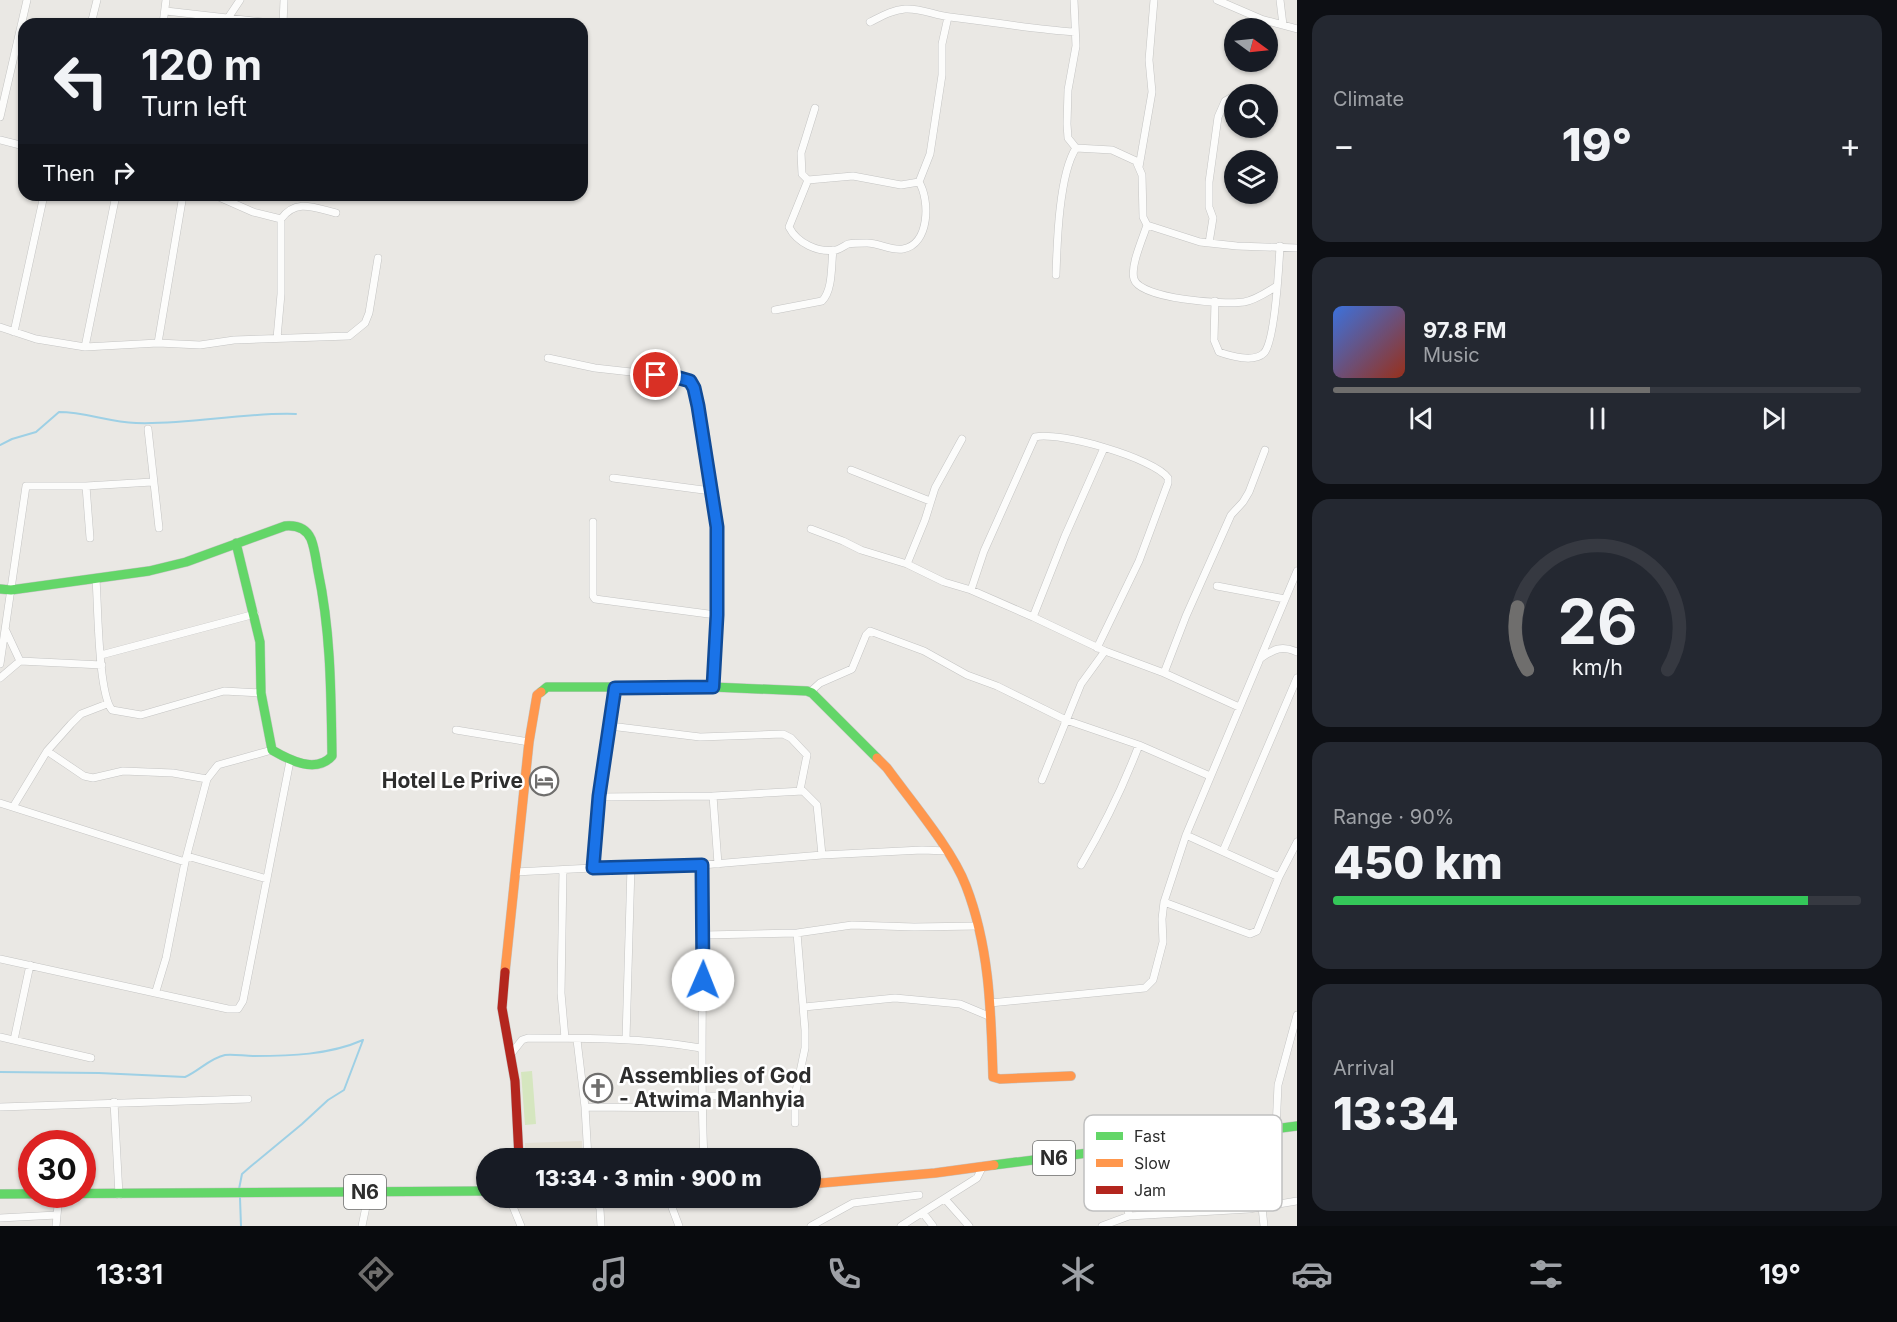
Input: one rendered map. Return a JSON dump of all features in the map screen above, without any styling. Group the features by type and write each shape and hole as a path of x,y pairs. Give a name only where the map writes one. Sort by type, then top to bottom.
{"street":[{"path":"22,18 27,0"},
{"path":"92,18 97,0"},
{"path":"164,18 166,0"},
{"path":"166,11 228,18 240,0"},
{"path":"282,18 284,0"},
{"path":"1074,0 1076,46 1068,90 1067,124 1068,138 1076,148 1112,150 1136,161 1142,175 1143,217 1148,225 1161,231 1209,243 1297,248"},
{"path":"1139,168 1152,92 1149,60 1154,0"},
{"path":"1217,0 1235,9 1297,29"},
{"path":"1280,0 1283,26"},
{"path":"870,22 890,12 922,9 948,17 1074,32"},
{"path":"919,182 930,154 942,75 942,44 948,17"},
{"path":"0,117 3,90 18,34"},
{"path":"1209,243 1213,218 1209,207 1209,182 1218,117 1224,103"},
{"path":"808,180 802,174 801,153 815,108"},
{"path":"0,140 18,144"},
{"path":"1056,275 1065,177 1071,156 1076,148"},
{"path":"808,180 853,176 901,186 919,182"},
{"path":"808,180 789,227 794,236 809,246 833,250 848,244 870,243 897,249 906,248 916,242 925,218 924,190 919,182"},
{"path":"14,332 43,201"},
{"path":"85,347 115,201"},
{"path":"158,343 182,201"},
{"path":"230,201 249,210 281,219"},
{"path":"277,338 281,294 281,219 287,211 296,207 311,207 336,213"},
{"path":"1148,225 1132,270 1134,280 1139,286 1184,300 1246,302 1277,286"},
{"path":"1215,301 1214,340 1219,352 1246,358 1264,353 1267,348 1277,286 1280,246"},
{"path":"775,310 822,301 826,297 833,250"},
{"path":"0,327 36,339 85,347 158,343 200,345 234,340 349,336 365,323 369,314 378,258"},
{"path":"548,358 595,368 676,377 690,381 694,388 717,527 717,615 713,687"},
{"path":"148,429 152,482 159,528"},
{"path":"970,590 984,551 1035,437 1076,440 1104,448 1158,468 1168,478 1139,561 1101,650 1081,684 1042,780"},
{"path":"907,564 939,480 962,439"},
{"path":"1033,617 1065,536 1104,448"},
{"path":"1164,673 1186,616 1231,515 1249,492 1265,450"},
{"path":"851,470 930,501"},
{"path":"613,478 711,491"},
{"path":"0,664 26,486 86,486 152,482"},
{"path":"86,486 90,538"},
{"path":"593,522 593,596 595,598 717,615"},
{"path":"0,589 11,590 149,571 186,562 285,526 296,525 311,538 324,599 328,634 332,756 322,765 290,761 272,750 218,765 207,779 186,859 166,958 156,991"},
{"path":"811,529 861,550 907,564 944,582 970,590 1101,650 1164,673 1239,706"},
{"path":"236,543 260,642 261,693 272,750"},
{"path":"990,1003 1145,988 1154,981 1162,942 1164,902 1186,835 1297,572"},
{"path":"96,579 102,665 107,704 112,710 141,715 224,692 261,693"},
{"path":"1217,586 1285,599"},
{"path":"101,655 255,614"},
{"path":"5,629 20,661"},
{"path":"810,692 820,683 852,669 866,635 870,631 924,651 967,675 997,686 1066,720 1139,745 1210,776"},
{"path":"1261,658 1278,648 1297,652"},
{"path":"0,678 20,661 102,665"},
{"path":"1223,851 1297,678"},
{"path":"518,1148 515,1081 502,1008 510,912 534,704 541,690 548,687 713,687 810,692 887,768 947,851 966,885 987,966 992,1017 993,1077 1000,1079 1071,1076"},
{"path":"593,868 599,796 615,688"},
{"path":"14,807 47,751 81,714 107,704"},
{"path":"610,726 700,737 783,734 791,738 807,755 800,790"},
{"path":"456,730 529,742"},
{"path":"1081,865 1119,795 1139,745"},
{"path":"47,751 84,776 93,778 123,771 172,773 207,779"},
{"path":"0,959 156,991 228,1009 238,1009 243,1001 290,761"},
{"path":"599,796 713,796 800,790 817,805 822,855"},
{"path":"713,796 718,864"},
{"path":"0,803 186,859 267,879"},
{"path":"1186,835 1279,877"},
{"path":"1164,902 1250,934 1257,931 1279,877 1296,847"},
{"path":"515,872 702,865 822,855 922,850 947,851"},
{"path":"702,865 704,934 701,1108 703,1148"},
{"path":"626,1039 631,866"},
{"path":"563,870 561,993 565,1038"},
{"path":"704,934 797,933 852,925 978,926"},
{"path":"795,1123 795,1096 804,1048 804,1007 797,933"},
{"path":"14,1040 30,965"},
{"path":"804,1007 895,998 960,1004 992,1017"},
{"path":"1277,1115 1278,1085 1297,1015"},
{"path":"0,1037 92,1058"},
{"path":"511,1054 522,1040 528,1038 626,1039 701,1048"},
{"path":"577,1040 587,1148"},
{"path":"702,1096 795,1096"},
{"path":"0,1107 248,1099"},
{"path":"114,1102 119,1195"},
{"path":"585,1107 701,1108"},
{"name":"N6","path":"1282,1128 1297,1126"},
{"name":"N6","path":"821,1183 1084,1154"},
{"path":"901,1226 977,1178 983,1166"},
{"name":"N6","path":"96,1195 476,1191"},
{"path":"362,1226 369,1192"},
{"name":"N6","path":"0,1194 18,1194"},
{"path":"811,1226 853,1203 919,1195"},
{"path":"945,1199 969,1226"},
{"path":"1282,1204 1297,1201"},
{"path":"56,1226 58,1208"},
{"path":"514,1208 521,1226"},
{"path":"600,1208 601,1226"},
{"path":"672,1208 679,1226"},
{"path":"1128,1211 1129,1216"},
{"path":"1102,1226 1129,1216 1215,1211"},
{"path":"1262,1211 1264,1226"},
{"path":"923,1213 933,1226"},
{"path":"0,1218 57,1215"}],"shaded area":[{"path":"582,1141 582,1148 525,1148 525,1143"}],"green space":[{"path":"532,1071 536,1124 525,1125 521,1072"}],"waterway":[{"path":"0,445 36,432 59,412 136,423 296,414"},
{"path":"0,1072 185,1077 225,1055 309,1054 337,1049 363,1040"},
{"path":"239,1189 242,1174 328,1100 344,1090 363,1040"},
{"path":"240,1198 241,1226"}],"traffic: fast":[{"path":"0,589 11,590 149,571 186,562 285,526 300,528 309,535 314,547 326,617 330,663 332,756 326,761 318,764 302,764 272,750 261,693 260,642 236,543"},
{"path":"541,692 547,687 713,687 807,691 812,693 877,758"},
{"path":"1282,1128 1297,1126"},
{"path":"994,1165 1084,1153"},
{"path":"0,1194 476,1191"}],"traffic: slow":[{"path":"505,972 529,742 537,695 541,692"},
{"path":"877,758 887,768 941,841 966,886 985,957 993,1077 1000,1079 1071,1076"},
{"path":"821,1183 935,1173 994,1165"}],"traffic: jam":[{"path":"505,972 502,1008 515,1081 518,1148"}],"place":[{"name":"Hotel Le Prive","path":"544,781"},
{"name":"Assemblies of God - Atwima Manhyia","path":"598,1088"}],"route":[{"path":"656,375 690,381 693,384 698,406 717,527 717,615 713,687 615,688 599,796 593,868 702,865 703,980"}]}
